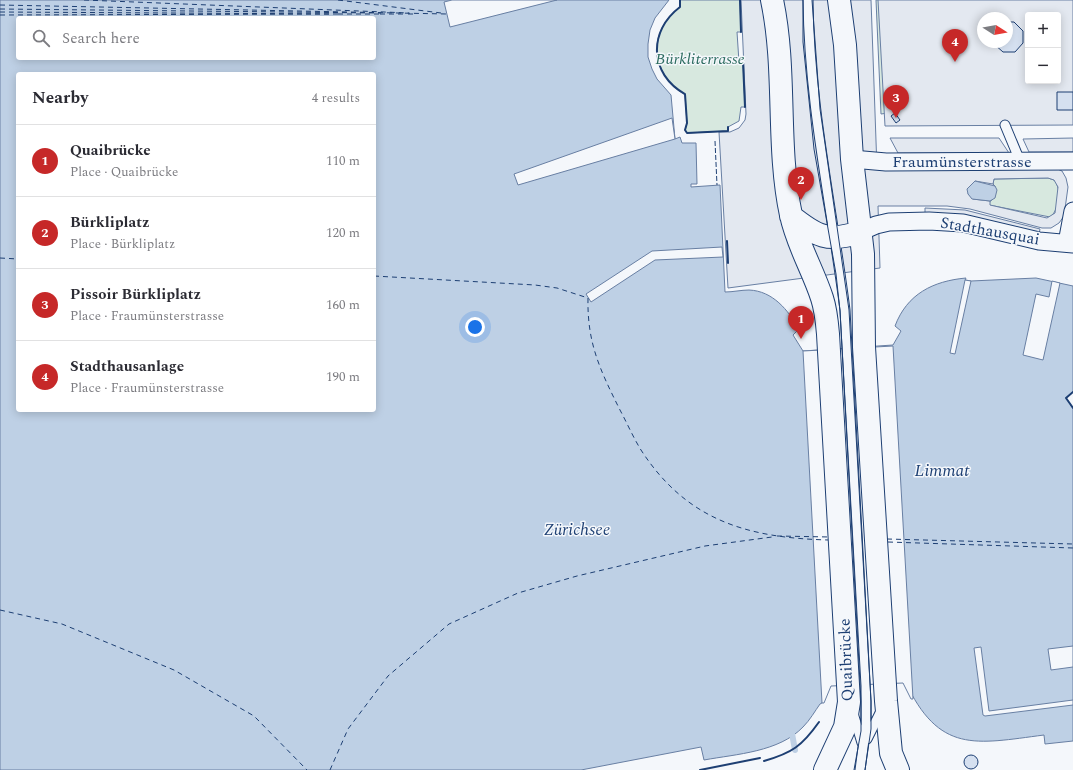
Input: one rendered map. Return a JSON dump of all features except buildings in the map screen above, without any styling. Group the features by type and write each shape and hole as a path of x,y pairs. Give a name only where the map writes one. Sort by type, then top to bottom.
{"main road":[{"name":"Quaibrücke","path":"772,0 777,35 785,171 791,216 800,244 822,300 826,319 847,348 867,701 845,727 825,770"},
{"name":"Quaibrücke","path":"839,0 845,45 852,159 864,270 847,348 867,701 891,764"},
{"path":"791,216 815,234 824,237 835,238 860,232"}],"street":[{"name":"Fraumünsterstrasse","path":"852,159 886,162 1073,161"},
{"path":"1070,244 1073,211"},
{"name":"Stadthausquai","path":"860,232 889,222 929,221 963,223 1039,241 1070,244"}],"lane":[{"path":"808,0 808,40 815,106 821,158 835,238 845,310 847,348"},
{"path":"1005,125 1020,161"},
{"path":"863,746 867,701"},
{"path":"860,770 867,701"},
{"path":"855,770 863,746 867,701"}],"green space":[{"name":"Bürkliterrasse","path":"680,0 740,0 741,32 737,32 739,62 743,62 745,107 741,107 739,121 728,127 728,131 687,133 685,130 687,123 685,95 673,86 659,64 657,52 658,40 662,28 669,17 680,7"},
{"path":"876,0 883,0 888,113 881,114"},
{"path":"1048,178 1054,180 1059,194 1056,210 1050,217 989,205 990,201 992,200 995,186 993,184 994,179"}],"shaded area":[{"path":"741,0 871,0 877,169 1053,167 1062,171 1066,178 1068,187 1064,216 1059,223 1051,228 1042,228 970,209 947,206 878,206 880,268 728,288 719,132 730,132 739,128 745,120","holes":["1048,178 1054,180 1058,187 1055,213 1047,218 990,205 990,201 973,199 968,194 975,181 993,184 994,179"]},
{"path":"878,0 1073,0 1073,125 885,126"},
{"path":"890,138 999,138 1009,153 898,153"},
{"path":"1073,138 1073,152 1029,152 1023,139"},
{"path":"925,208 965,210 1040,229 1039,234 925,215"}],"water":[{"name":"Zürichsee","path":"0,0 669,0 655,18 650,30 648,57 657,79 671,95 675,139 680,137 682,143 696,143 697,184 691,184 691,187 720,185 725,292 749,290 758,291 779,303 790,315 799,329 793,335 803,351 893,345 901,331 895,326 907,305 923,291 943,282 966,278 965,280 971,281 1036,278 1073,286 1073,392 1066,398 1073,408 1073,741 1045,744 1044,735 998,741 961,739 946,733 931,722 918,705 905,681 830,684 822,703 806,724 793,735 770,747 743,754 704,760 701,747 581,770 0,770"},
{"path":"975,181 995,186 997,190 995,198 990,201 972,199 968,194 967,189"}],"pier":[{"path":"452,0 557,0 450,27 444,2"},
{"path":"672,118 675,139 518,185 514,174"},
{"path":"722,247 723,257 655,260 591,302 586,294 652,251"},
{"path":"965,280 971,281 955,354 950,353"},
{"path":"1052,281 1060,283 1043,360 1023,355 1036,294 1049,297"},
{"path":"893,346 913,699 911,699 903,683 831,686 824,703 822,703 803,351"},
{"path":"1073,646 1073,667 1051,670 1048,649"},
{"path":"981,647 989,711 1073,700 1073,705 985,716 983,715 974,648"}],"waterway":[{"path":"791,728 795,750"}],"ferry route":[{"path":"84,0 409,13"},
{"path":"338,0 441,13"},
{"path":"0,5 447,14"},
{"path":"0,9 381,13"},
{"path":"0,12 339,14"},
{"path":"0,15 329,14"},
{"path":"338,14 381,14"},
{"path":"380,14 407,14"},
{"path":"408,14 417,14"},
{"path":"0,258 16,259"},
{"path":"376,276 535,285 557,288 588,298 588,314 592,343 606,382 641,450 659,474 678,494 699,509 722,521 746,529 772,535 829,540"},
{"path":"777,536 830,537"},
{"path":"330,770 348,729 388,676 449,624 518,593 577,576 705,546 772,537"},
{"path":"887,539 1073,544"},
{"path":"888,542 1073,548"},
{"path":"0,610 62,624 174,670 254,716 307,770"}],"tram line":[{"path":"803,0 803,42 814,149 836,274 840,311 861,686 861,731 854,770"},
{"path":"812,0 820,109 849,310 871,701 871,729 865,770"}],"fence":[{"path":"715,141 717,185"}],"wall":[{"path":"680,0 680,7 662,28 658,40 657,52 659,64 673,86 685,94 687,123 685,130 687,133 728,131 728,127"},
{"path":"740,0 741,32"},
{"path":"743,62 745,107"},
{"path":"727,241 728,263"},
{"path":"1073,392 1066,398 1073,408"},
{"path":"764,761 782,755 796,748 819,722"},
{"path":"700,770 760,758"}],"place":[{"name":"Stadthausanlage","path":"955,62"},
{"name":"Pissoir Bürkliplatz","path":"896,118"},
{"name":"Bürkliplatz","path":"801,200"},
{"name":"Quaibrücke","path":"801,339"}],"water label":[{"name":"Limmat","path":"942,471"}]}
